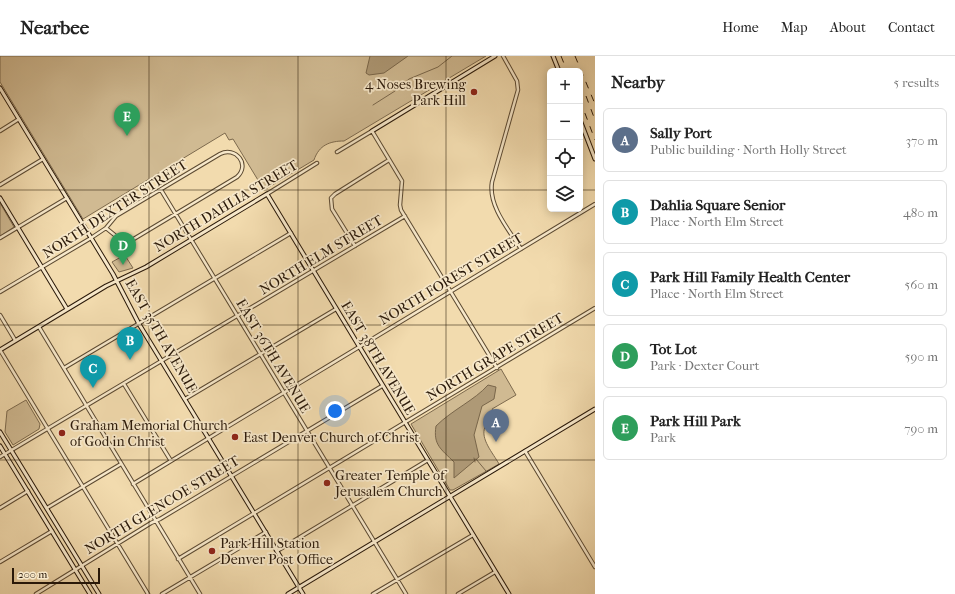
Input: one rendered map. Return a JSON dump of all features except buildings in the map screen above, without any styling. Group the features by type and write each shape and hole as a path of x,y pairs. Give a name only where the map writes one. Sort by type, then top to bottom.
{"street":[{"path":"337,152 496,56"},
{"path":"503,56 517,81 518,90 492,182 491,196 521,249"},
{"path":"553,56 558,68"},
{"name":"EAST 35TH AVENUE","path":"0,88 91,238 139,324 303,594"},
{"path":"0,131 19,120"},
{"path":"583,128 595,159"},
{"path":"372,131 402,181 400,205 405,216 496,368"},
{"name":"NORTH DEXTER STREET","path":"0,292 91,238 106,228 116,216 224,152 233,152 240,158 242,167 239,175 176,214"},
{"path":"0,185 43,159"},
{"path":"355,246 332,209 330,198 389,160"},
{"name":"NORTH DAHLIA STREET","path":"0,350 116,281 142,269 317,164"},
{"name":"EAST 36TH AVENUE","path":"161,190 406,594"},
{"name":"EAST 38TH AVENUE","path":"267,194 509,594"},
{"path":"0,198 67,309"},
{"path":"0,238 67,198"},
{"name":"NORTH FOREST STREET","path":"133,484 595,204"},
{"path":"106,228 118,239 125,241 132,240 176,214"},
{"name":"NORTH ELM STREET","path":"0,457 48,430 405,216"},
{"path":"64,368 291,233"},
{"path":"124,254 125,241"},
{"name":"NORTH GRAPE STREET","path":"178,559 595,308"},
{"path":"185,399 336,309"},
{"path":"0,315 16,340"},
{"path":"39,327 200,594"},
{"path":"0,350 148,594"},
{"path":"124,384 171,460"},
{"name":"NORTH GLENCOE STREET","path":"36,594 117,543 382,386"},
{"path":"288,594 375,543 595,409"},
{"path":"0,432 99,594"},
{"path":"0,446 90,594"},
{"path":"525,451 595,566"},
{"path":"277,551 428,460"},
{"path":"47,508 121,464"},
{"path":"0,508 28,492"},
{"path":"0,562 52,531"},
{"path":"162,594 266,532"},
{"path":"374,594 473,535"},
{"path":"458,594 495,572"}],"shaded area":[{"path":"0,56 486,56 344,141 330,143 322,147 314,160 264,190 233,139 229,140 225,133 83,219 0,82"},
{"path":"370,56 408,56 384,73 369,75 366,73"},
{"path":"0,203 14,227 0,236"},
{"path":"121,257 126,257 133,268 119,272 112,262"},
{"path":"501,369 516,395 492,409 494,412 491,415 494,421 485,427 484,432 488,446 499,464 453,490 450,490 411,424"},
{"path":"488,385 496,387 494,399 482,406 474,435 479,457 454,478 454,462 442,450 437,442 435,432 436,426"},
{"path":"26,400 40,424 39,429 13,445 5,432 7,411"}],"waterway":[{"path":"373,105 395,91 409,79 438,67 452,56"},
{"path":"474,458 475,462"},
{"path":"476,459 486,471"}],"railway":[{"path":"561,56 566,68"},
{"path":"575,56 595,104"},
{"path":"586,96 595,120"},
{"path":"582,104 595,140"}],"place":[{"name":"4 Noses Brewing Park Hill","path":"474,92"},
{"name":"Park Hill Park","path":"127,136"},
{"name":"Tot Lot","path":"123,265"},
{"name":"Dahlia Square Senior","path":"130,360"},
{"name":"Park Hill Family Health Center","path":"93,388"},
{"name":"Graham Memorial Church of God in Christ","path":"62,433"},
{"name":"East Denver Church of Christ","path":"235,437"},
{"name":"Sally Port","path":"496,442"},
{"name":"Greater Temple of Jerusalem Church","path":"327,483"},
{"name":"Park Hill Station Denver Post Office","path":"212,551"}]}
